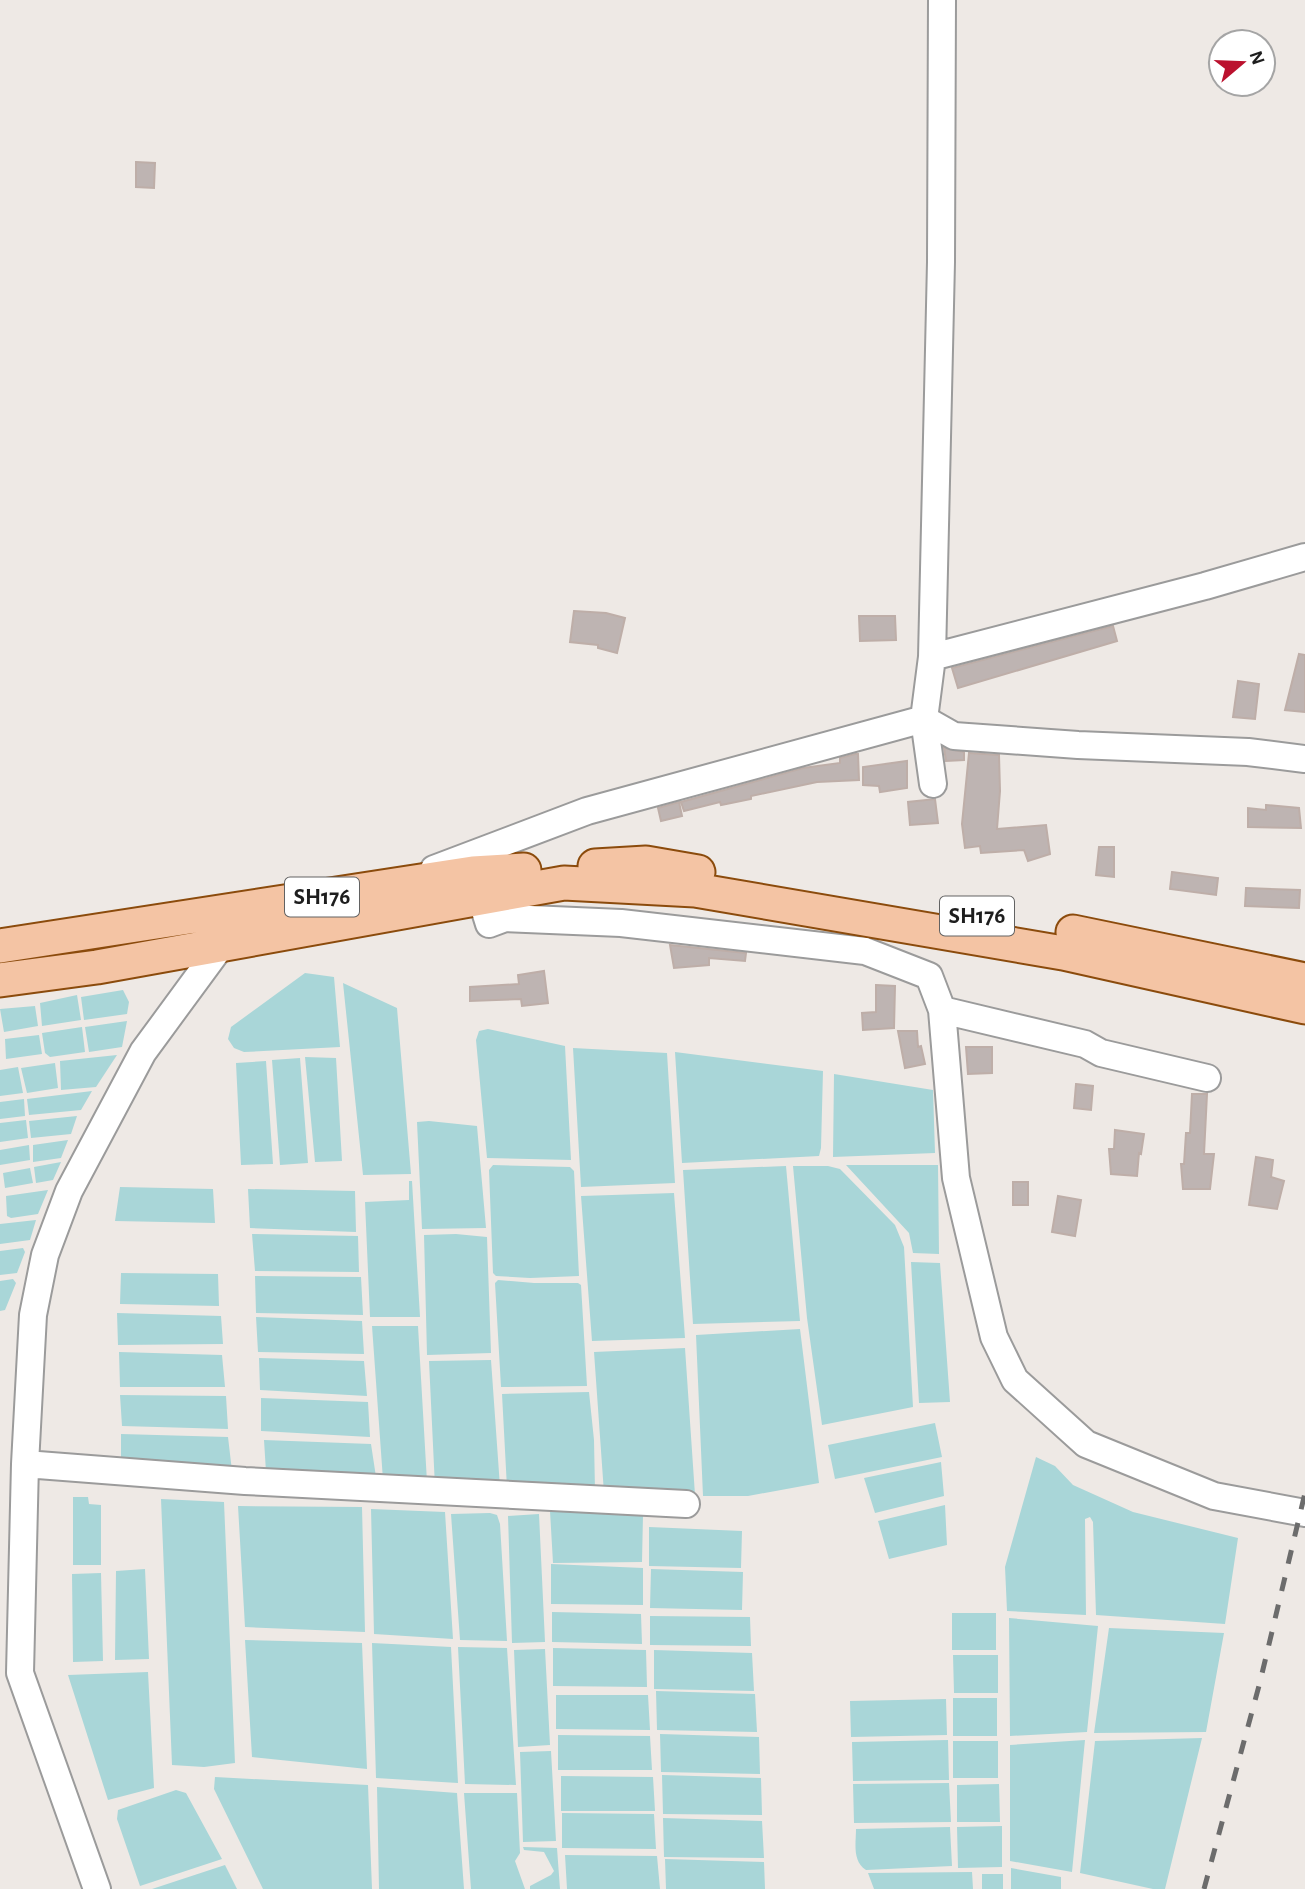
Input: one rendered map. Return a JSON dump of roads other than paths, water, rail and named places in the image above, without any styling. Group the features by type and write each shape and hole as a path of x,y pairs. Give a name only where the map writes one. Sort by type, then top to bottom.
{"main road":[{"name":"SH176","path":"0,946 387,888 477,885 646,863 1049,928 1305,980"},
{"path":"0,981 97,967 223,943 477,885 564,883 695,890 1063,953 1305,1007"}],"street":[{"path":"933,784 924,719 932,657 941,262 942,0"},
{"path":"932,657 1205,586 1305,557"},
{"path":"387,888 587,811 924,719 954,736 1078,745 1248,752 1305,759"},
{"path":"477,885 489,924 505,918 621,923 865,951 929,976 942,1010 956,1178 994,1337 1014,1380 1087,1444 1214,1496 1305,1513"},
{"path":"97,1889 20,1673 25,1464 33,1315 46,1255 65,1204 144,1052 223,943"},
{"path":"942,1010 1085,1044 1101,1053 1207,1078"},
{"path":"25,1464 245,1481 686,1504"}],"water":[{"path":"305,973 334,977 340,1047 244,1052 234,1048 228,1039 231,1027"},
{"path":"343,983 397,1008 411,1174 363,1175"},
{"path":"123,990 129,1002 127,1014 84,1020 81,997"},
{"path":"77,995 81,1020 42,1026 40,1003"},
{"path":"35,1006 38,1026 4,1032 0,1009"},
{"path":"127,1021 122,1047 89,1052 85,1027"},
{"path":"82,1027 85,1052 50,1057 45,1053 42,1033"},
{"path":"488,1029 565,1046 571,1160 487,1158 476,1040 479,1031"},
{"path":"39,1035 42,1054 6,1059 5,1039"},
{"path":"573,1048 667,1053 675,1183 581,1187"},
{"path":"675,1052 823,1071 819,1156 682,1163"},
{"path":"117,1055 96,1087 61,1090 60,1061"},
{"path":"305,1057 336,1058 342,1161 315,1162"},
{"path":"300,1058 308,1163 280,1165 272,1060"},
{"path":"266,1061 273,1164 241,1165 236,1063"},
{"path":"55,1063 58,1088 27,1093 21,1068"},
{"path":"18,1067 23,1093 0,1096 0,1070"},
{"path":"834,1074 933,1090 935,1153 833,1157"},
{"path":"92,1091 81,1110 29,1115 27,1099"},
{"path":"24,1099 25,1116 0,1119 0,1102"},
{"path":"77,1116 71,1134 31,1138 29,1121"},
{"path":"26,1120 28,1138 0,1142 0,1123"},
{"path":"417,1122 477,1126 486,1228 422,1229"},
{"path":"68,1140 61,1158 33,1162 33,1145"},
{"path":"29,1145 30,1160 0,1165 0,1150"},
{"path":"61,1162 53,1180 36,1183 34,1167"},
{"path":"493,1165 570,1167 574,1171 579,1276 530,1278 496,1276 493,1273 489,1170"},
{"path":"846,1165 938,1165 939,1254 913,1253 909,1233"},
{"path":"786,1166 800,1321 693,1324 683,1170"},
{"path":"793,1166 828,1166 840,1169 895,1225 904,1247 913,1407 822,1425 807,1318"},
{"path":"30,1168 33,1183 5,1188 3,1173"},
{"path":"409,1181 412,1181 420,1317 370,1317 365,1202 409,1200"},
{"path":"120,1187 213,1189 215,1223 115,1221"},
{"path":"248,1189 355,1191 356,1232 250,1228"},
{"path":"48,1190 38,1214 11,1218 7,1216 6,1196"},
{"path":"674,1193 685,1338 592,1341 581,1196"},
{"path":"36,1220 30,1240 0,1244 0,1224"},
{"path":"252,1234 358,1236 359,1272 255,1271"},
{"path":"424,1235 487,1237 491,1353 427,1355"},
{"path":"23,1248 25,1252 17,1273 0,1275 0,1251"},
{"path":"911,1262 940,1263 950,1402 919,1403"},
{"path":"121,1273 218,1274 219,1306 120,1304"},
{"path":"255,1276 361,1277 363,1315 256,1313"},
{"path":"13,1279 16,1283 5,1310 0,1311 0,1281"},
{"path":"498,1280 581,1285 587,1386 501,1387 495,1283"},
{"path":"117,1313 221,1316 223,1344 118,1345"},
{"path":"256,1317 362,1321 364,1354 258,1352"},
{"path":"372,1326 418,1326 427,1482 383,1480"},
{"path":"800,1329 819,1483 748,1496 703,1496 696,1335"},
{"path":"685,1348 695,1495 604,1493 594,1352"},
{"path":"119,1352 222,1355 225,1387 120,1387"},
{"path":"259,1358 364,1361 367,1396 260,1390"},
{"path":"491,1360 500,1487 435,1487 429,1361"},
{"path":"589,1392 595,1491 507,1488 502,1394"},
{"path":"120,1395 226,1396 228,1429 122,1426"},
{"path":"261,1398 368,1402 370,1437 261,1431"},
{"path":"935,1423 942,1457 835,1479 828,1445"},
{"path":"121,1434 228,1437 232,1471 121,1467"},
{"path":"264,1440 371,1444 376,1477 266,1472"},
{"path":"1036,1457 1055,1466 1073,1485 1133,1512 1238,1538 1225,1624 1096,1615 1093,1522 1090,1517 1085,1519 1086,1615 1007,1611 1005,1567"},
{"path":"941,1462 944,1496 875,1513 864,1478"},
{"path":"73,1497 88,1497 89,1504 101,1505 101,1565 73,1565"},
{"path":"161,1499 224,1502 235,1763 204,1767 172,1765"},
{"path":"945,1505 947,1545 889,1559 878,1521"},
{"path":"238,1506 362,1507 365,1632 245,1627"},
{"path":"371,1509 445,1512 453,1639 374,1634"},
{"path":"550,1511 643,1515 642,1562 553,1563"},
{"path":"451,1514 497,1515 500,1524 507,1641 460,1640"},
{"path":"539,1514 545,1642 512,1643 508,1516"},
{"path":"649,1527 742,1531 741,1568 649,1566"},
{"path":"551,1564 643,1568 643,1605 551,1604"},
{"path":"145,1569 149,1659 115,1660 116,1571"},
{"path":"651,1569 743,1572 742,1610 650,1608"},
{"path":"101,1573 103,1661 73,1662 72,1574"},
{"path":"552,1612 641,1614 642,1644 552,1642"},
{"path":"952,1613 996,1613 996,1650 952,1650"},
{"path":"650,1616 750,1617 751,1646 650,1645"},
{"path":"1009,1618 1098,1626 1087,1732 1010,1736"},
{"path":"1109,1628 1224,1633 1206,1732 1094,1733"},
{"path":"245,1640 362,1643 367,1769 252,1757"},
{"path":"372,1643 451,1647 458,1783 376,1778"},
{"path":"458,1647 507,1648 516,1785 465,1784"},
{"path":"553,1648 646,1650 647,1687 553,1686"},
{"path":"545,1649 550,1745 518,1747 514,1650"},
{"path":"654,1650 752,1653 754,1691 654,1689"},
{"path":"953,1655 998,1655 998,1693 954,1693"},
{"path":"148,1672 154,1788 108,1800 68,1675"},
{"path":"656,1691 755,1694 757,1732 657,1730"},
{"path":"556,1695 648,1695 650,1730 556,1729"},
{"path":"953,1698 997,1698 997,1736 953,1736"},
{"path":"946,1699 947,1735 851,1737 850,1701"},
{"path":"660,1734 759,1737 760,1774 661,1772"},
{"path":"558,1735 650,1736 652,1770 558,1770"},
{"path":"1202,1738 1165,1889 1153,1889 1080,1873 1095,1741"},
{"path":"948,1740 949,1780 853,1781 852,1742"},
{"path":"1085,1740 1072,1872 1010,1861 1010,1745"},
{"path":"953,1741 998,1741 998,1778 953,1778"},
{"path":"551,1751 556,1841 523,1842 520,1752"},
{"path":"662,1775 761,1778 762,1815 663,1814"},
{"path":"561,1776 653,1777 655,1811 561,1811"},
{"path":"215,1777 368,1785 372,1889 263,1889 214,1789"},
{"path":"949,1783 951,1822 854,1823 853,1784"},
{"path":"999,1784 1000,1822 957,1822 957,1785"},
{"path":"377,1787 457,1793 464,1889 379,1889"},
{"path":"176,1790 186,1793 222,1859 140,1886 117,1819 118,1810"},
{"path":"464,1793 517,1793 520,1853 515,1861 525,1889 471,1889"},
{"path":"562,1813 654,1814 656,1849 562,1848"},
{"path":"663,1818 762,1821 764,1858 664,1857"},
{"path":"1002,1826 1002,1867 958,1868 957,1827"},
{"path":"950,1827 952,1866 866,1870 857,1857 856,1829"},
{"path":"523,1847 557,1848 560,1889 530,1889 530,1886 554,1871 544,1852 524,1850"},
{"path":"565,1855 657,1856 660,1889 567,1889"},
{"path":"665,1859 764,1862 765,1889 666,1889"},
{"path":"225,1865 237,1889 152,1889"},
{"path":"1011,1868 1061,1877 1061,1889 1011,1889"},
{"path":"972,1872 973,1889 874,1889 868,1873"},
{"path":"982,1874 1003,1874 1003,1889 982,1889"}],"railway":[{"path":"1204,1889 1260,1682 1305,1493"}]}
